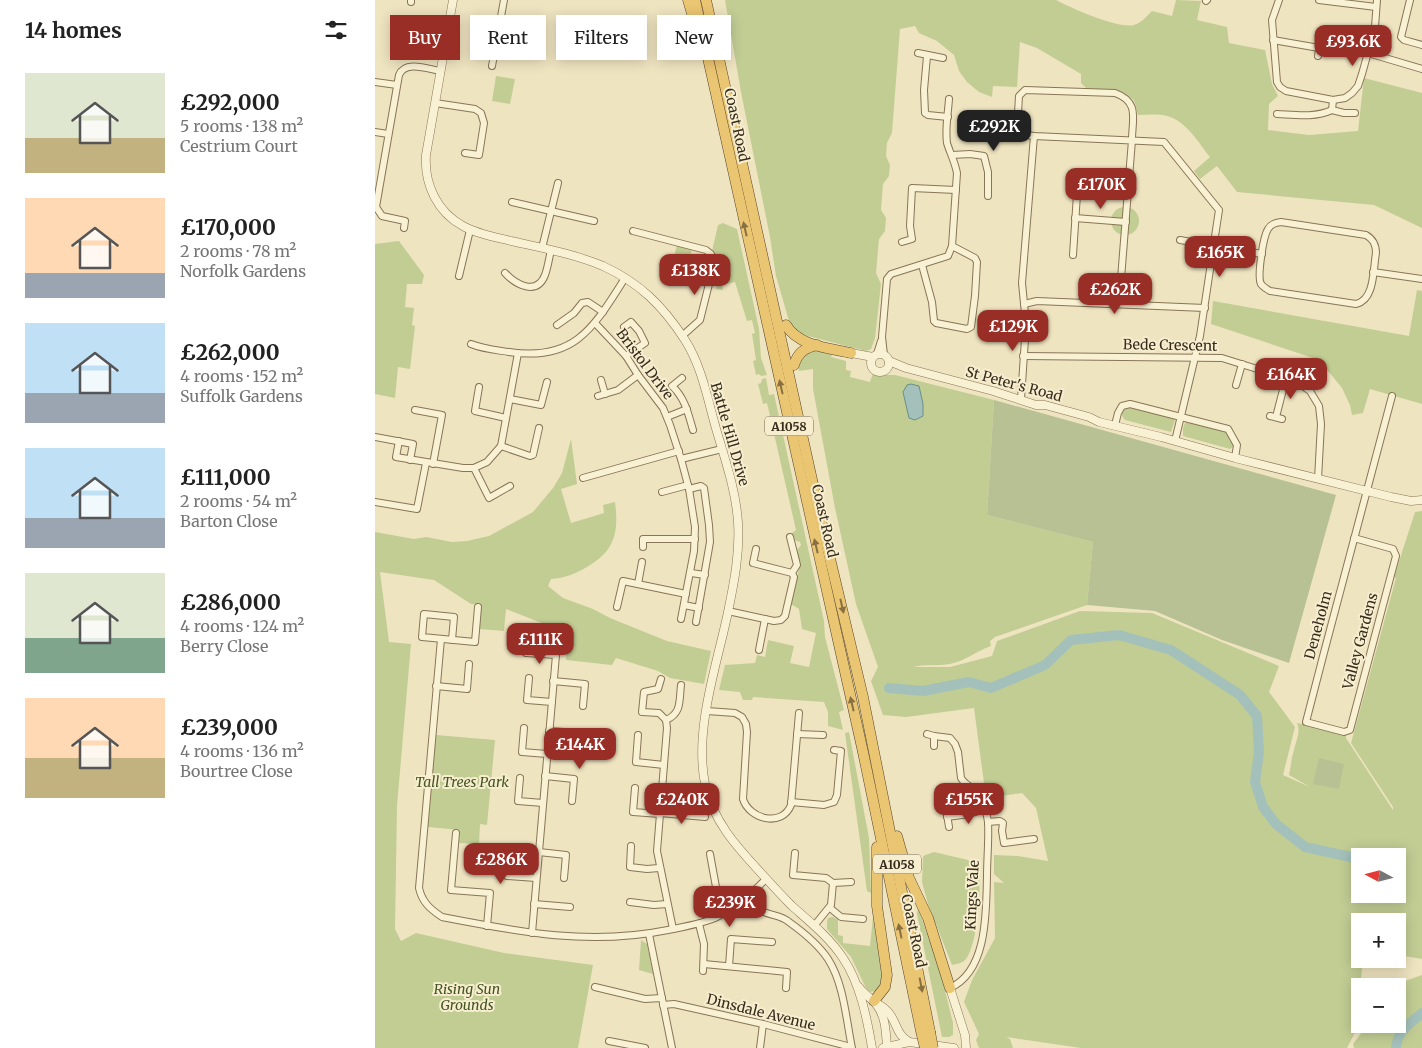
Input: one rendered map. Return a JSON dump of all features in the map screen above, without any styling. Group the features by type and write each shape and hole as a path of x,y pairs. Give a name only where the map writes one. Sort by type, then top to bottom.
{"highway":[{"path":"688,0 717,100"},
{"name":"Coast Road","path":"695,0 926,1031 933,1048"},
{"name":"Coast Road","path":"706,0 863,697 926,1031 925,1048"},
{"path":"713,0 727,92"},
{"path":"742,158 794,365 823,525"},
{"path":"785,325 794,336 817,345 855,354"},
{"path":"794,365 801,352 817,345"},
{"path":"863,697 907,872 928,918 950,988"},
{"path":"863,752 877,844 877,906 887,975 885,987 874,1001"}],"street":[{"name":"Battle Hill Drive","path":"453,0 426,155 426,170 434,197 446,214 470,230 580,258 604,267 625,278 652,297 661,306 689,346 699,370 733,489 738,522 738,556 707,711 703,763 705,782 712,806 729,838 786,900 837,950 848,966 855,981 871,1045"},
{"path":"493,66 505,0"},
{"path":"1279,0 1272,20 1277,82 1280,87 1286,91 1333,100 1345,98 1357,86 1375,27 1377,4 1319,0"},
{"path":"1410,0 1401,37 1404,40 1422,45"},
{"path":"1273,40 1319,49"},
{"path":"918,53 943,58"},
{"path":"1368,53 1422,68"},
{"path":"927,56 924,90 925,113 948,117"},
{"path":"404,228 405,221 382,216 376,207 397,85 400,72 404,68 411,67 440,71"},
{"path":"375,82 397,85"},
{"path":"1119,304 1132,140 1133,110 1130,102 1123,96 1115,93 1025,90 1019,96 1017,130 1019,134 1034,136 1132,140 1164,142 1219,210 1196,357 1175,441"},
{"path":"880,359 887,279 891,274 948,256 953,246 957,173 947,138 949,99"},
{"path":"1332,110 1333,100"},
{"path":"435,103 475,109 481,113 484,123 479,156 465,153"},
{"path":"1289,114 1290,105"},
{"path":"1277,114 1310,116 1332,110 1344,113 1355,112"},
{"path":"375,132 388,134"},
{"path":"1021,399 1026,324 1023,304 1023,283 1034,136"},
{"path":"952,155 970,154 984,156 989,172 988,196"},
{"path":"1073,255 1079,179"},
{"path":"542,248 558,183"},
{"path":"902,242 912,239 910,226 912,188 956,190"},
{"path":"512,202 594,221"},
{"path":"1075,218 1126,222"},
{"path":"1281,222 1366,235 1373,240 1376,247 1373,272 1369,295 1364,301 1356,304 1271,291 1261,284 1259,279 1267,230 1275,223 1281,222"},
{"path":"459,276 470,230"},
{"path":"633,231 695,246 710,253 714,259 700,320 682,336"},
{"path":"1180,240 1262,254"},
{"path":"922,265 932,302 934,321 967,329 971,327 977,262 975,258 953,246"},
{"path":"505,273 517,284 534,286 545,276 551,250"},
{"path":"1373,272 1422,279"},
{"path":"471,344 517,353 536,354 561,349 575,342 595,323 625,278"},
{"path":"1023,304 1037,301 1205,308"},
{"path":"557,325 574,313 582,303 588,302 603,312"},
{"path":"624,327 631,322 639,331 645,343 626,356"},
{"name":"Bristol Drive","path":"595,323 626,356 663,408 679,451 689,487 695,527 691,572 681,619"},
{"path":"399,441 396,457 452,468 474,468 487,462 496,454 501,446 517,353"},
{"name":"St Peter's Road","path":"855,354 880,359 906,368 1366,492 1408,501 1422,500"},
{"name":"Bede Crescent","path":"1023,356 1222,358 1285,378 1309,391 1319,406 1321,424 1318,479"},
{"path":"1236,385 1242,364"},
{"path":"601,380 602,395 617,390 638,375"},
{"path":"682,378 672,386 679,393 687,409 693,430"},
{"path":"1276,417 1285,378"},
{"path":"510,399 541,406 547,382"},
{"path":"479,387 475,411 506,418"},
{"name":"Deneholm","path":"1347,732 1306,722 1392,396"},
{"path":"1115,425 1122,406 1129,404 1228,429 1237,446 1235,458"},
{"path":"667,417 687,409"},
{"path":"415,410 442,415 433,464"},
{"path":"501,446 530,456 533,455 539,428"},
{"path":"375,437 413,444 410,460"},
{"path":"681,459 722,449"},
{"path":"583,478 679,451"},
{"path":"375,502 417,508 426,463"},
{"path":"474,468 489,498 510,486"},
{"path":"662,492 689,487 701,486 704,488 710,542 696,622"},
{"path":"695,527 709,525"},
{"path":"728,611 774,621 781,620 785,616 794,577 792,573 797,565 790,537"},
{"path":"643,547 643,538 695,539"},
{"name":"Valley Gardens","path":"1347,732 1350,730 1396,556 1393,549 1354,538"},
{"path":"792,546 800,544"},
{"path":"756,549 753,563 792,573"},
{"path":"638,584 642,562"},
{"path":"691,572 705,575"},
{"path":"617,607 623,581 686,594"},
{"path":"684,605 699,608"},
{"path":"452,640 454,617 424,614 421,637 441,639 452,640 475,642 478,607"},
{"path":"759,650 765,619"},
{"path":"441,639 419,888 421,897 431,909 442,917 487,926 532,933 607,938 649,934 699,924 727,911 748,896 766,879"},
{"path":"526,653 555,656 532,933"},
{"path":"436,686 467,689 469,664"},
{"path":"529,678 527,700 552,702"},
{"path":"661,679 658,689 644,692 642,712 659,713 666,720 667,728 657,844 659,868 673,929"},
{"path":"553,681 585,684 583,706"},
{"path":"666,720 677,713 681,685"},
{"path":"707,711 735,713 742,717 746,724 742,796 750,812 759,817 779,817 788,812 791,802 799,713"},
{"path":"525,728 522,752 547,754"},
{"path":"549,730 580,733 578,757"},
{"path":"797,734 823,735"},
{"path":"638,735 635,762 664,765"},
{"name":"Kings Vale","path":"934,746 931,735 950,738 955,744 958,752 961,778 979,793 988,822 987,903 982,939 971,969 963,979 950,988"},
{"path":"791,802 824,805 834,802 837,795 841,751 834,750"},
{"path":"545,776 574,779 572,801"},
{"path":"520,778 518,801 543,803"},
{"path":"635,788 633,812 705,817"},
{"path":"946,808 949,827"},
{"path":"947,817 969,814 985,809"},
{"path":"988,822 1000,821 1003,823 1003,843 1034,839"},
{"path":"456,833 451,890 490,893 487,926"},
{"path":"631,846 630,867 659,868"},
{"path":"486,852 509,854 507,876 537,878"},
{"path":"539,852 566,855 564,878"},
{"path":"795,853 793,878 826,878 833,882 851,882"},
{"path":"710,854 718,898 727,911"},
{"path":"814,926 830,908 833,882"},
{"path":"748,896 762,910 782,917 800,930 828,959 840,987 852,1048"},
{"path":"630,902 654,905 667,904"},
{"path":"534,904 570,907"},
{"path":"830,908 841,917 863,919"},
{"path":"699,924 704,944 704,967 729,966 787,972 786,988"},
{"path":"649,934 672,1048"},
{"path":"729,966 731,939 772,942"},
{"name":"Battle Hill Drive","path":"855,981 866,996 874,1001 882,1015 885,1048"},
{"name":"Dinsdale Avenue","path":"595,987 763,1024 852,1048"},
{"path":"950,988 965,1035 966,1048"},
{"path":"869,1032 867,1013 874,1001 889,1011 900,1034 909,1042"},
{"path":"760,1048 763,1024"},
{"path":"609,1041 645,1048"},
{"path":"871,1045 885,1048 909,1042 954,1048"}],"green space":[{"path":"725,0 1056,0 1106,21 1134,25 1152,11 1172,16 1176,0 1201,1 1197,20 1227,27 1229,43 1265,50 1272,84 1278,96 1269,104 1268,130 1309,135 1358,131 1364,78 1422,93 1422,228 1374,205 1237,192 1217,166 1200,179 1194,171 1210,157 1184,125 1162,115 1138,115 1134,100 1117,90 1087,89 1081,83 1081,74 1037,48 1020,42 1017,87 993,86 992,97 979,92 967,82 959,71 954,55 937,41 919,33 915,26 900,29 892,133 887,143 886,156 890,165 889,176 883,184 881,210 886,218 885,231 879,239 876,273 881,284 875,338 871,349 866,351 804,335 791,328 776,276 731,34 731,15 728,15"},
{"path":"496,76 515,79 510,104 492,101"},
{"path":"1125,207 1135,211 1139,221 1135,231 1125,235 1115,231 1111,221 1115,211"},
{"path":"723,223 737,229 759,329 761,358 767,375 756,375 753,361 756,360 752,334 755,333 752,320 747,321 735,282 722,285 723,290 716,289 721,269 716,268 717,260 712,251 718,225"},
{"path":"399,241 424,275 422,284 407,284 405,307 414,308 412,325 415,326 410,369 398,367 395,398 375,394 375,244"},
{"path":"677,245 692,249 685,280 669,276"},
{"path":"1417,290 1422,291 1422,404 1370,389 1363,413 1352,415 1350,405 1342,388 1319,360 1211,324 1213,301 1409,336"},
{"path":"813,348 832,354 831,357 846,361 846,370 851,371 850,377 870,382 873,373 895,375 994,400 987,515 1093,542 1087,605 995,637 990,641 991,646 955,663 914,667 950,667 992,656 997,641 1080,611 1152,613 1279,666 1269,692 1295,727 1283,775 1310,787 1289,775 1298,733 1297,723 1346,735 1346,738 1393,810 1393,807 1351,743 1396,578 1394,577 1415,512 1422,511 1422,959 1406,956 1406,913 1351,913 1351,968 1362,968 1361,978 1351,978 1351,1033 1355,1033 1347,1048 1081,1048 1006,1037 1010,1039 1013,1048 979,1048 976,1040 979,1034 964,1002 972,980 995,938 994,882 1004,883 994,874 994,855 1018,856 1048,861 1036,808 1022,793 995,797 984,783 974,708 906,717 883,715 871,681 878,667 856,604 835,508 813,389 813,369 799,371 798,362"},
{"path":"766,378 769,395 774,394 824,621 825,637 844,710 839,712 843,730 828,726 828,712 824,702 753,697 752,700 743,700 740,692 719,690 725,665 755,663 757,655 765,657 768,640 794,646 790,663 809,667 816,633 802,629 799,609 791,604 800,565 797,550 801,545 800,542 794,540 792,533 796,530 767,403 763,404 758,384 761,383 762,379"},
{"path":"994,400 1336,495 1289,663 1222,640 1155,611 1087,605 1093,542 987,515"},
{"path":"1128,407 1171,417 1175,420 1171,432 1125,420 1122,413"},
{"path":"1189,422 1226,432 1233,443 1233,447 1230,449 1183,436 1185,423"},
{"name":"Rising Sun Grounds","path":"571,439 577,484 561,489 571,523 604,513 603,505 615,502 615,532 609,547 596,561 574,574 551,579 548,586 563,598 667,641 711,651 704,684 670,678 658,671 616,658 612,665 566,660 567,633 506,609 504,631 478,629 480,605 471,604 434,580 380,572 389,642 411,644 397,806 395,929 401,941 416,933 504,953 593,965 578,1048 375,1048 375,532 414,539 426,537 452,542 489,536 533,512 553,488 562,473"},
{"path":"849,732 869,838 871,893 867,891 845,733"},
{"name":"Tall Trees Park","path":"436,735 495,740 487,825 480,824 479,844 459,843 460,830 428,827"},
{"path":"1319,758 1344,764 1339,789 1313,784"},
{"path":"934,852 968,860 979,876 979,906 973,943 965,960 952,965 928,904 922,882 923,856"},
{"path":"918,908 940,970 953,1023 953,1035 949,1037 942,1037 917,914"},
{"path":"833,917 838,920 838,935 843,936 843,943 870,946 873,917 882,975 880,985 876,991 870,992 866,988 851,957 827,929 828,918"},
{"path":"641,940 647,944 653,974 639,970"},
{"path":"1422,975 1422,1048 1354,1048 1353,1044 1361,1033 1406,1033 1406,981"}],"water":[{"path":"907,385 919,386 923,404 923,416 915,420 909,418 903,392"}],"waterway":[{"path":"889,688 923,691 969,682 991,688 1045,665 1071,640 1119,635 1171,650 1240,695 1257,716 1259,752 1255,782 1263,807 1276,824 1305,847 1351,857"},
{"path":"1396,1048 1402,1032 1422,1013"}]}
